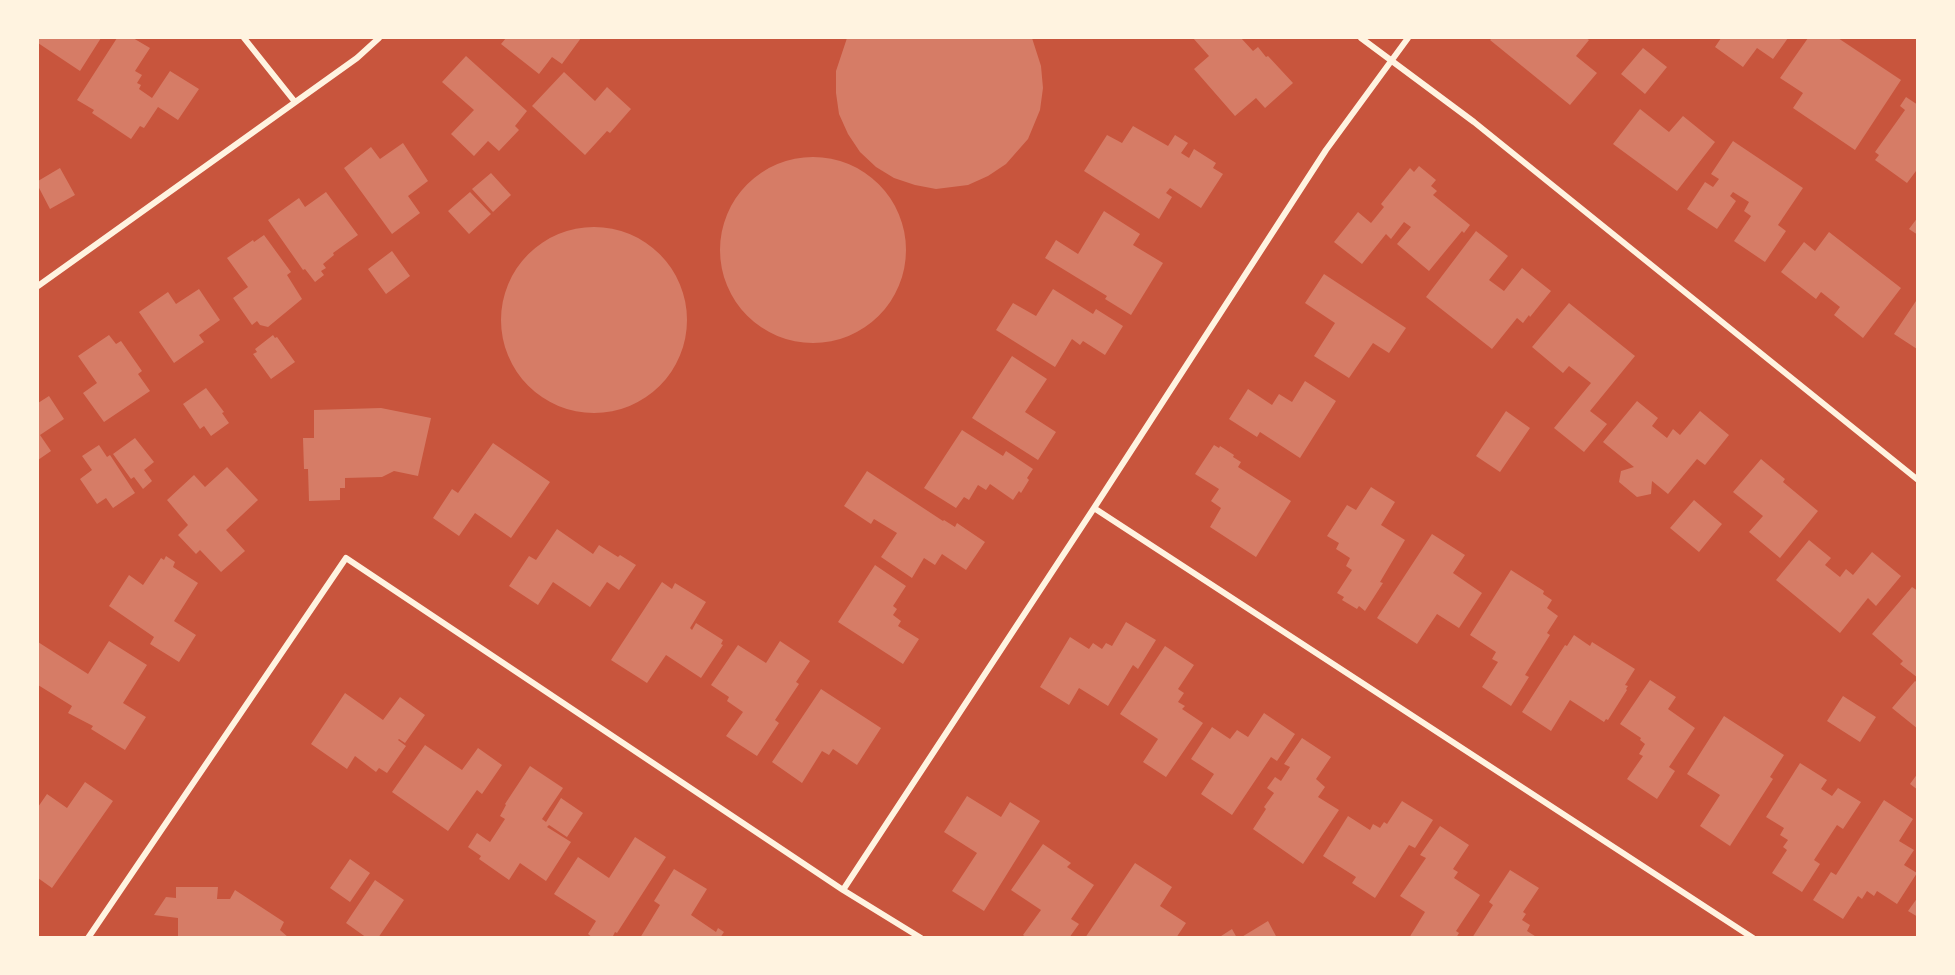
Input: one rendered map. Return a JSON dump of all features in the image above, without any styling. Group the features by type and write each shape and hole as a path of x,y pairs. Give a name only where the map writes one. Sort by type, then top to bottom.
{"street":[{"path":"244,38 295,102"},
{"path":"38,286 357,58 379,38"},
{"path":"1361,38 1483,129 1917,480"},
{"path":"843,890 1326,150 1408,38"},
{"path":"1094,508 1753,938"},
{"path":"88,938 346,558 843,890 921,938"}],"building":[{"path":"38,38 101,38 80,71 38,43"},
{"path":"117,38 133,38 150,48 135,71 142,75 137,83 141,85 139,89 152,98 170,71 199,89 178,120 158,107 144,128 140,126 131,139 92,113 94,110 77,100"},
{"path":"506,38 581,38 562,64 552,57 539,74 501,44"},
{"path":"847,38 1032,38 1041,66 1043,88 1040,110 1028,139 1006,164 968,185 936,189 894,178 876,167 860,152 839,114 836,71"},
{"path":"1193,38 1241,38 1253,51 1258,47 1293,83 1265,108 1256,98 1235,116 1194,69 1209,56"},
{"path":"1492,38 1586,38 1589,40 1576,56 1597,73 1570,105 1490,40"},
{"path":"1721,38 1788,38 1773,59 1757,48 1743,67 1715,47"},
{"path":"1808,38 1838,38 1901,80 1855,150 1793,108 1803,93 1780,78"},
{"path":"1643,48 1667,67 1645,94 1621,74"},
{"path":"466,56 527,111 515,126 519,130 499,151 488,141 474,156 451,134 474,110 442,82"},
{"path":"564,72 595,101 607,87 631,109 610,133 607,131 585,155 532,106"},
{"path":"1906,97 1918,105 1918,172 1916,171 1907,183 1875,160 1879,155 1875,152 1905,110 1900,106"},
{"path":"1640,109 1669,132 1683,116 1715,142 1677,191 1613,144"},
{"path":"1133,126 1168,146 1175,135 1188,143 1181,153 1189,158 1194,149 1216,163 1213,168 1223,174 1201,208 1170,188 1166,193 1172,197 1159,219 1084,171 1107,135 1122,143"},
{"path":"1733,141 1803,188 1778,225 1786,231 1765,262 1734,241 1751,216 1744,211 1749,202 1733,192 1730,196 1736,201 1717,229 1687,209 1705,182 1713,187 1719,179 1711,174"},
{"path":"403,143 428,181 408,196 420,213 392,234 344,168 371,147 380,159"},
{"path":"813,157 831,159 848,165 864,173 878,185 890,199 898,215 904,232 906,250 904,268 898,285 890,301 878,315 864,327 848,335 831,341 813,343 795,341 778,335 762,327 748,315 736,301 728,285 722,268 720,250 722,232 728,215 736,199 748,185 762,173 778,165 795,159"},
{"path":"1419,166 1436,180 1431,186 1437,191 1433,195 1470,225 1464,233 1462,231 1429,271 1397,244 1411,227 1404,222 1391,239 1386,234 1362,264 1334,242 1358,212 1371,223 1384,207 1381,204 1410,168 1414,172"},
{"path":"60,168 75,195 50,209 38,186 38,181"},
{"path":"491,173 511,195 493,212 472,189"},
{"path":"326,192 358,235 333,253 334,255 323,264 326,268 321,271 324,275 315,282 305,269 303,270 268,220 299,198 305,207"},
{"path":"470,192 491,214 469,234 448,211"},
{"path":"1104,211 1140,234 1133,245 1163,263 1131,315 1105,299 1107,296 1045,258 1056,240 1078,254"},
{"path":"1918,217 1918,235 1909,229"},
{"path":"594,227 629,234 645,243 659,255 671,269 680,285 687,320 680,355 671,371 659,385 645,397 629,406 594,413 559,406 543,397 529,385 517,371 508,355 501,320 508,285 517,269 529,255 543,243 559,234"},
{"path":"1476,231 1508,256 1489,280 1504,291 1522,268 1551,291 1523,323 1517,318 1492,349 1426,297"},
{"path":"1829,232 1901,288 1863,338 1834,315 1840,307 1821,292 1816,299 1781,272 1804,242 1815,251"},
{"path":"264,235 291,272 287,275 302,299 268,327 260,325 257,321 252,325 233,298 248,287 227,258"},
{"path":"392,251 410,276 386,294 368,269"},
{"path":"1324,274 1406,328 1389,353 1373,343 1349,378 1314,356 1335,323 1305,303"},
{"path":"199,289 220,320 199,335 204,342 174,363 139,312 168,292 176,304"},
{"path":"1053,289 1093,314 1096,309 1123,326 1105,355 1083,341 1080,345 1072,339 1055,367 996,330 1013,303 1036,316"},
{"path":"1918,298 1918,348 1917,349 1894,334"},
{"path":"1569,303 1635,356 1590,411 1607,424 1584,452 1554,428 1591,383 1569,366 1563,373 1532,347"},
{"path":"109,335 116,344 121,341 142,371 138,374 150,391 104,422 83,393 97,383 78,356"},
{"path":"273,335 277,337 295,362 271,379 253,354 257,352 255,349"},
{"path":"1012,356 1047,379 1025,412 1056,432 1038,460 972,418"},
{"path":"1305,381 1336,401 1300,458 1260,432 1257,437 1229,419 1248,389 1272,405 1279,394 1292,402"},
{"path":"206,388 224,412 222,413 229,423 211,436 204,426 200,429 183,404"},
{"path":"49,396 64,419 40,435 51,451 38,460 38,403"},
{"path":"1637,401 1658,418 1652,426 1667,438 1673,429 1680,435 1700,411 1729,435 1705,465 1697,459 1668,494 1652,481 1651,494 1637,497 1619,482 1621,471 1634,467 1603,442"},
{"path":"381,408 431,418 418,476 394,471 382,477 345,478 345,488 340,488 340,500 309,501 308,469 304,469 303,438 314,438 314,410"},
{"path":"1506,411 1530,428 1500,472 1476,456"},
{"path":"962,430 1003,456 1006,451 1033,469 1021,493 1019,491 1013,500 990,484 986,490 978,485 969,500 964,497 956,508 924,488"},
{"path":"135,438 154,462 144,470 152,481 143,489 134,477 131,479 113,454"},
{"path":"493,443 550,482 511,538 475,513 459,536 433,518 452,489 458,493"},
{"path":"99,445 107,457 110,455 135,493 113,508 106,498 97,504 80,479 92,470 82,456"},
{"path":"1214,445 1234,455 1233,457 1241,462 1238,467 1291,501 1256,557 1210,527 1221,508 1211,501 1219,489 1195,474"},
{"path":"1761,459 1785,479 1783,482 1818,511 1780,558 1749,532 1763,516 1733,492"},
{"path":"227,467 258,500 226,530 245,551 221,572 200,550 196,554 178,535 188,525 167,500 194,475 205,487"},
{"path":"867,471 943,521 955,527 957,523 985,542 966,570 942,554 935,565 924,558 912,578 881,557 897,533 874,519 871,524 844,506"},
{"path":"1371,487 1395,502 1381,525 1405,540 1380,582 1383,583 1365,611 1359,606 1357,609 1342,600 1344,597 1337,593 1352,570 1346,566 1350,558 1336,549 1339,543 1327,536 1347,505 1356,510"},
{"path":"1694,500 1722,524 1699,552 1670,528"},
{"path":"557,529 593,554 599,545 636,565 619,590 607,582 590,607 553,582 538,605 509,586 529,556 536,560"},
{"path":"1432,534 1465,555 1453,573 1482,593 1459,628 1437,614 1417,644 1377,618"},
{"path":"1809,540 1831,558 1825,565 1840,577 1846,569 1853,575 1872,552 1901,576 1876,606 1868,598 1840,633 1776,580"},
{"path":"166,556 175,562 173,567 198,583 174,621 196,635 179,662 150,644 154,637 109,606 129,575 143,585 161,558 164,560"},
{"path":"875,565 906,586 893,606 897,609 893,615 901,621 898,626 919,639 903,664 838,622"},
{"path":"1511,570 1544,591 1543,594 1552,600 1547,608 1558,616 1547,633 1550,635 1525,675 1529,677 1511,706 1482,687 1498,662 1492,659 1496,652 1470,635"},
{"path":"662,582 672,589 675,583 706,602 690,628 692,630 696,623 723,640 721,644 723,645 701,678 666,655 647,683 611,660"},
{"path":"1912,587 1918,591 1918,678 1900,664 1903,661 1872,634"},
{"path":"1126,622 1156,640 1138,669 1133,665 1108,706 1079,688 1069,705 1040,687 1070,637 1089,649 1093,643 1102,649 1106,643 1112,646"},
{"path":"1574,635 1590,646 1592,642 1635,669 1625,685 1628,686 1627,690 1608,720 1604,722 1570,700 1551,731 1522,712 1565,645 1567,646"},
{"path":"109,641 147,665 123,703 146,717 125,750 91,729 93,726 68,713 72,706 38,685 38,642 88,674"},
{"path":"780,641 810,661 796,682 799,684 775,720 779,723 757,756 726,736 743,712 727,701 729,697 711,685 738,645 766,663"},
{"path":"1165,646 1194,665 1178,689 1184,693 1178,702 1185,706 1182,709 1203,723 1166,777 1143,762 1158,739 1120,714"},
{"path":"1650,680 1676,697 1668,709 1695,728 1669,767 1675,771 1657,799 1627,779 1643,756 1639,754 1645,744 1640,740 1641,738 1620,724"},
{"path":"1915,681 1918,683 1918,729 1892,708"},
{"path":"821,689 881,728 857,765 833,749 829,755 822,751 802,783 772,762"},
{"path":"345,693 383,720 400,697 425,715 405,743 398,740 406,746 387,773 379,768 376,772 355,756 347,769 311,744"},
{"path":"1843,696 1876,717 1860,742 1827,721"},
{"path":"1264,713 1295,734 1277,761 1271,757 1232,815 1201,794 1214,774 1191,759 1212,727 1230,739 1237,730 1248,737"},
{"path":"1724,716 1784,755 1770,777 1773,779 1730,846 1700,826 1720,795 1687,774"},
{"path":"1302,738 1331,757 1316,779 1325,787 1318,797 1339,810 1303,864 1253,829 1274,793 1267,788 1275,777 1281,781 1290,767 1284,764"},
{"path":"425,745 462,770 478,748 502,765 482,794 477,790 448,831 392,792"},
{"path":"1800,763 1827,780 1821,789 1832,796 1838,788 1861,802 1843,829 1837,825 1814,860 1820,864 1802,892 1772,873 1787,850 1783,847 1788,840 1780,835 1784,828 1766,817"},
{"path":"530,766 563,788 542,819 546,822 561,798 583,813 567,837 549,825 547,827 571,842 546,881 520,863 509,880 479,859 481,856 468,847 477,833 490,842 505,819 500,816 505,804"},
{"path":"1918,773 1918,790 1910,784"},
{"path":"85,782 113,801 52,888 38,878 38,807 47,794 67,808"},
{"path":"967,796 1001,817 1010,802 1040,821 984,911 952,891 977,853 944,832"},
{"path":"1884,800 1913,819 1899,841 1914,850 1904,865 1917,873 1897,904 1877,891 1874,896 1867,891 1862,899 1858,896 1843,919 1813,900 1831,872 1836,875"},
{"path":"1402,801 1433,820 1415,848 1409,845 1375,898 1352,883 1356,877 1323,856 1348,816 1370,830 1373,824 1380,828 1384,822 1387,824"},
{"path":"1440,826 1469,845 1453,869 1458,872 1454,878 1480,895 1456,931 1459,933 1456,938 1409,938 1425,912 1400,896 1426,858 1420,855"},
{"path":"635,837 666,857 617,933 615,932 612,938 593,938 588,934 596,921 554,894 578,857 609,878"},
{"path":"1043,844 1071,863 1067,867 1094,885 1071,919 1079,924 1069,938 1027,938 1023,935 1041,910 1011,890"},
{"path":"350,859 370,873 350,902 330,888"},
{"path":"1135,863 1172,887 1160,906 1186,923 1176,938 1085,938"},
{"path":"674,869 707,889 691,915 716,932 718,928 724,932 720,938 640,938 660,905 654,901"},
{"path":"1510,870 1539,888 1523,912 1526,914 1522,920 1530,925 1527,931 1538,938 1472,938 1493,905 1489,902"},
{"path":"375,880 404,900 378,938 367,938 346,923"},
{"path":"176,887 218,887 217,899 230,899 235,890 284,922 280,930 289,938 178,938 178,918 154,915 166,897 176,898"},
{"path":"1918,897 1918,917 1908,911"},
{"path":"1268,921 1277,938 1240,938"},
{"path":"1232,929 1237,938 1218,938"}]}
